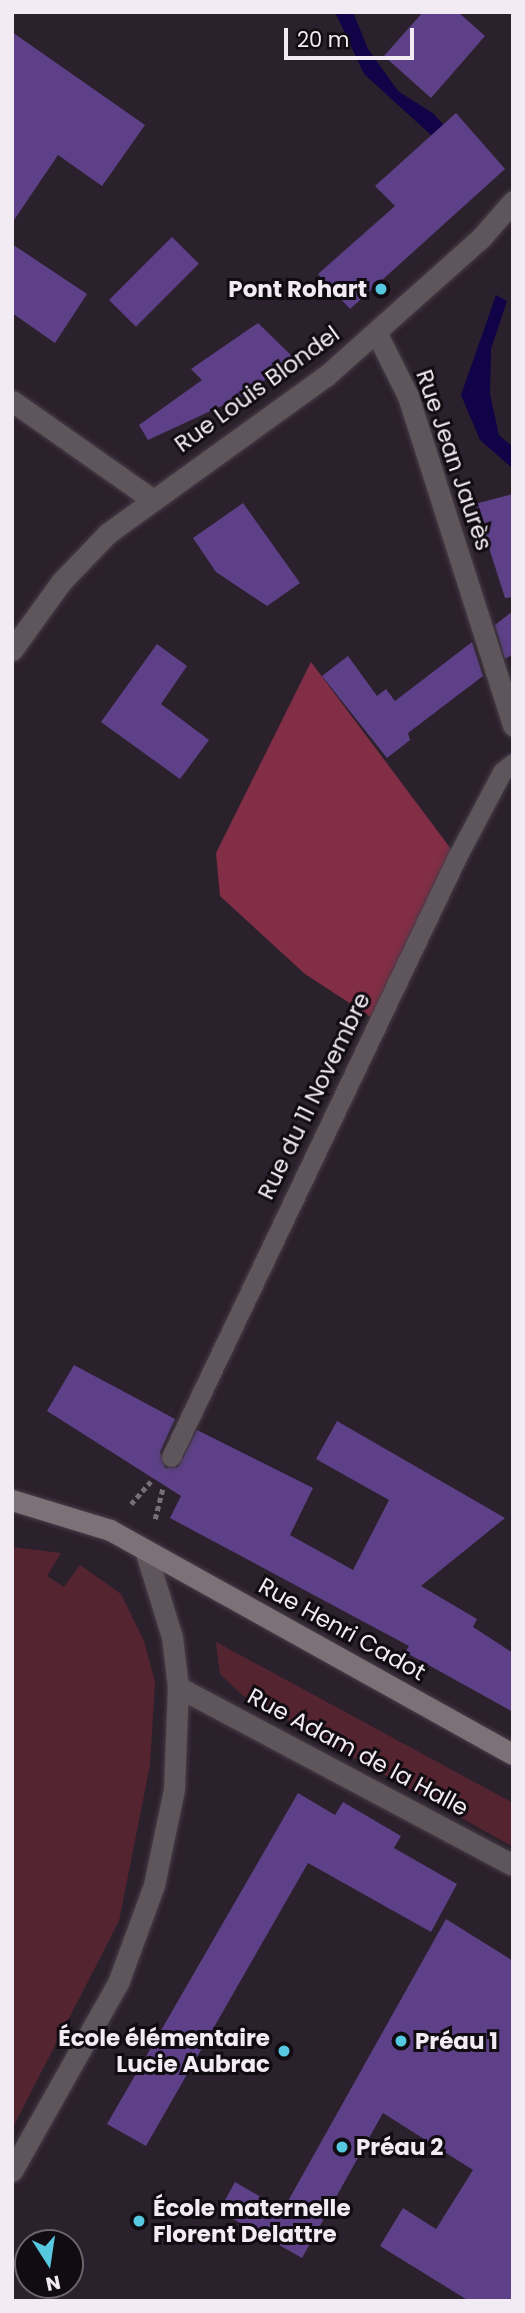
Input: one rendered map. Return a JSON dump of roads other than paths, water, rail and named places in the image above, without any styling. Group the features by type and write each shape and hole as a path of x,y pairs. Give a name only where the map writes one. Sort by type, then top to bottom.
{"main road":[{"name":"Rue Henri Cadot","path":"12,1500 110,1530 513,1754"}],"street":[{"name":"Rue Louis Blondel","path":"12,650 61,582 150,498 377,334 513,201"},
{"name":"Rue Jean Jaurès","path":"377,334 417,422 513,726"},
{"path":"12,401 150,498"},
{"path":"12,2171 118,1983 154,1885 174,1789 178,1687 172,1637 145,1550"},
{"name":"Rue Adam de la Halle","path":"178,1687 513,1864"}],"lane":[{"name":"Rue du 11 Novembre","path":"171,1457 457,857 502,772 513,763"}],"place":[{"name":"Pont Rohart","path":"381,289"},
{"name":"Préau 1","path":"401,2041"},
{"name":"École élémentaire Lucie Aubrac","path":"284,2051"},
{"name":"Préau 2","path":"342,2147"},
{"name":"École maternelle Florent Delattre","path":"139,2221"}]}
